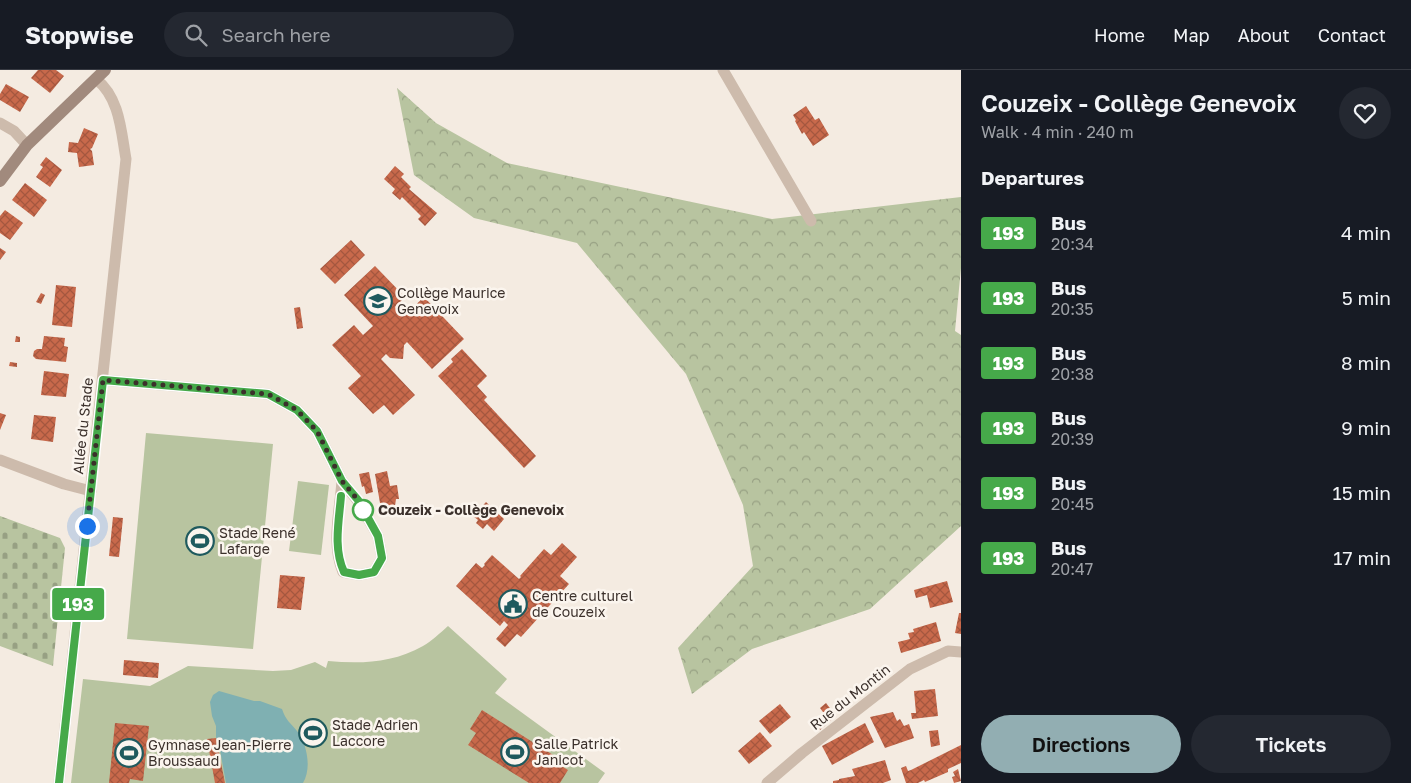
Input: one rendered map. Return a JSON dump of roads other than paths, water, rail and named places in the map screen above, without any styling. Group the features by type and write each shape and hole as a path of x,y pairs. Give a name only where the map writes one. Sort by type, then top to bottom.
{"street":[{"path":"0,181 27,145 105,70"},
{"path":"723,70 811,221"},
{"name":"Allée du Stade","path":"58,783 126,159 118,109 102,84 96,80"},
{"path":"0,123 14,131 27,145"},
{"path":"103,380 268,394 297,410 317,431 342,481 358,500 378,536 382,558 374,572 359,575 344,572 338,560 342,481"},
{"path":"0,460 64,484 91,491"},
{"name":"Rue du Montin","path":"767,783 802,753 910,670 948,651 961,652"}],"water":[{"path":"219,691 260,701 282,709 300,736 306,749 308,763 303,783 226,783 210,702 213,695"}],"place":[{"name":"Collège Maurice Genevoix","path":"378,301"},
{"name":"Couzeix - Collège Genevoix","path":"363,510"},
{"name":"Stade René Lafarge","path":"200,541"},
{"name":"Centre culturel de Couzeix","path":"513,604"},
{"name":"Stade Adrien Laccore","path":"313,733"},
{"name":"Salle Patrick Janicot","path":"515,752"},
{"name":"Gymnase Jean-Pierre Broussaud","path":"129,753"}]}
